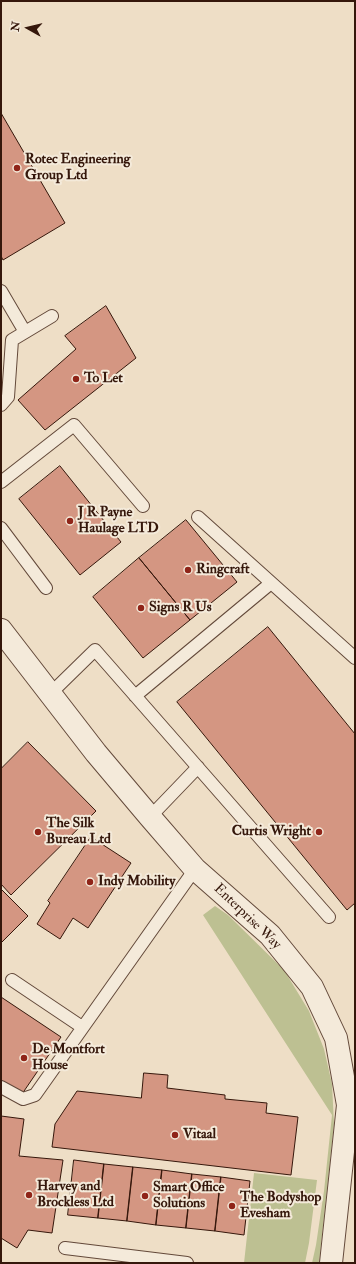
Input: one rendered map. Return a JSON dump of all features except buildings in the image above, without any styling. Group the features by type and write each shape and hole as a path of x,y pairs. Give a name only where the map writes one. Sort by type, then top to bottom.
{"street":[{"name":"Enterprise Way","path":"1,630 96,753 150,817 195,868 270,935 312,987 336,1038 350,1080 348,1105 346,1210 331,1263"}],"lane":[{"path":"1,292 24,332"},
{"path":"1,405 8,397 12,340 52,316"},
{"path":"1,482 74,425 143,506"},
{"path":"198,518 355,658"},
{"path":"1,528 46,588"},
{"path":"135,696 271,583"},
{"path":"50,694 95,650 329,917"},
{"path":"150,817 198,767"},
{"path":"1,1087 23,1099 34,1095 195,868"},
{"path":"12,980 82,1027"},
{"path":"65,1248 120,1259 187,1263"}],"green space":[{"path":"215,906 228,915 284,970 309,1011 324,1049 332,1084 334,1124 319,1263 312,1263 324,1191 332,1115 203,915"},
{"path":"254,1173 317,1180 305,1263 244,1263"}],"place":[{"name":"Rotec Engineering Group Ltd","path":"17,168"},
{"name":"To Let","path":"76,379"},
{"name":"J R Payne Haulage LTD","path":"70,521"},
{"name":"Ringcraft","path":"188,570"},
{"name":"Signs R Us","path":"141,608"},
{"name":"The Silk Bureau Ltd","path":"38,832"},
{"name":"Curtis Wright","path":"319,832"},
{"name":"Indy Mobility","path":"90,882"},
{"name":"De Montfort House","path":"24,1058"},
{"name":"Vitaal","path":"175,1135"},
{"name":"Harvey and Brockless Ltd","path":"29,1195"},
{"name":"Smart Office Solutions","path":"145,1196"},
{"name":"The Bodyshop Evesham","path":"232,1206"}]}
